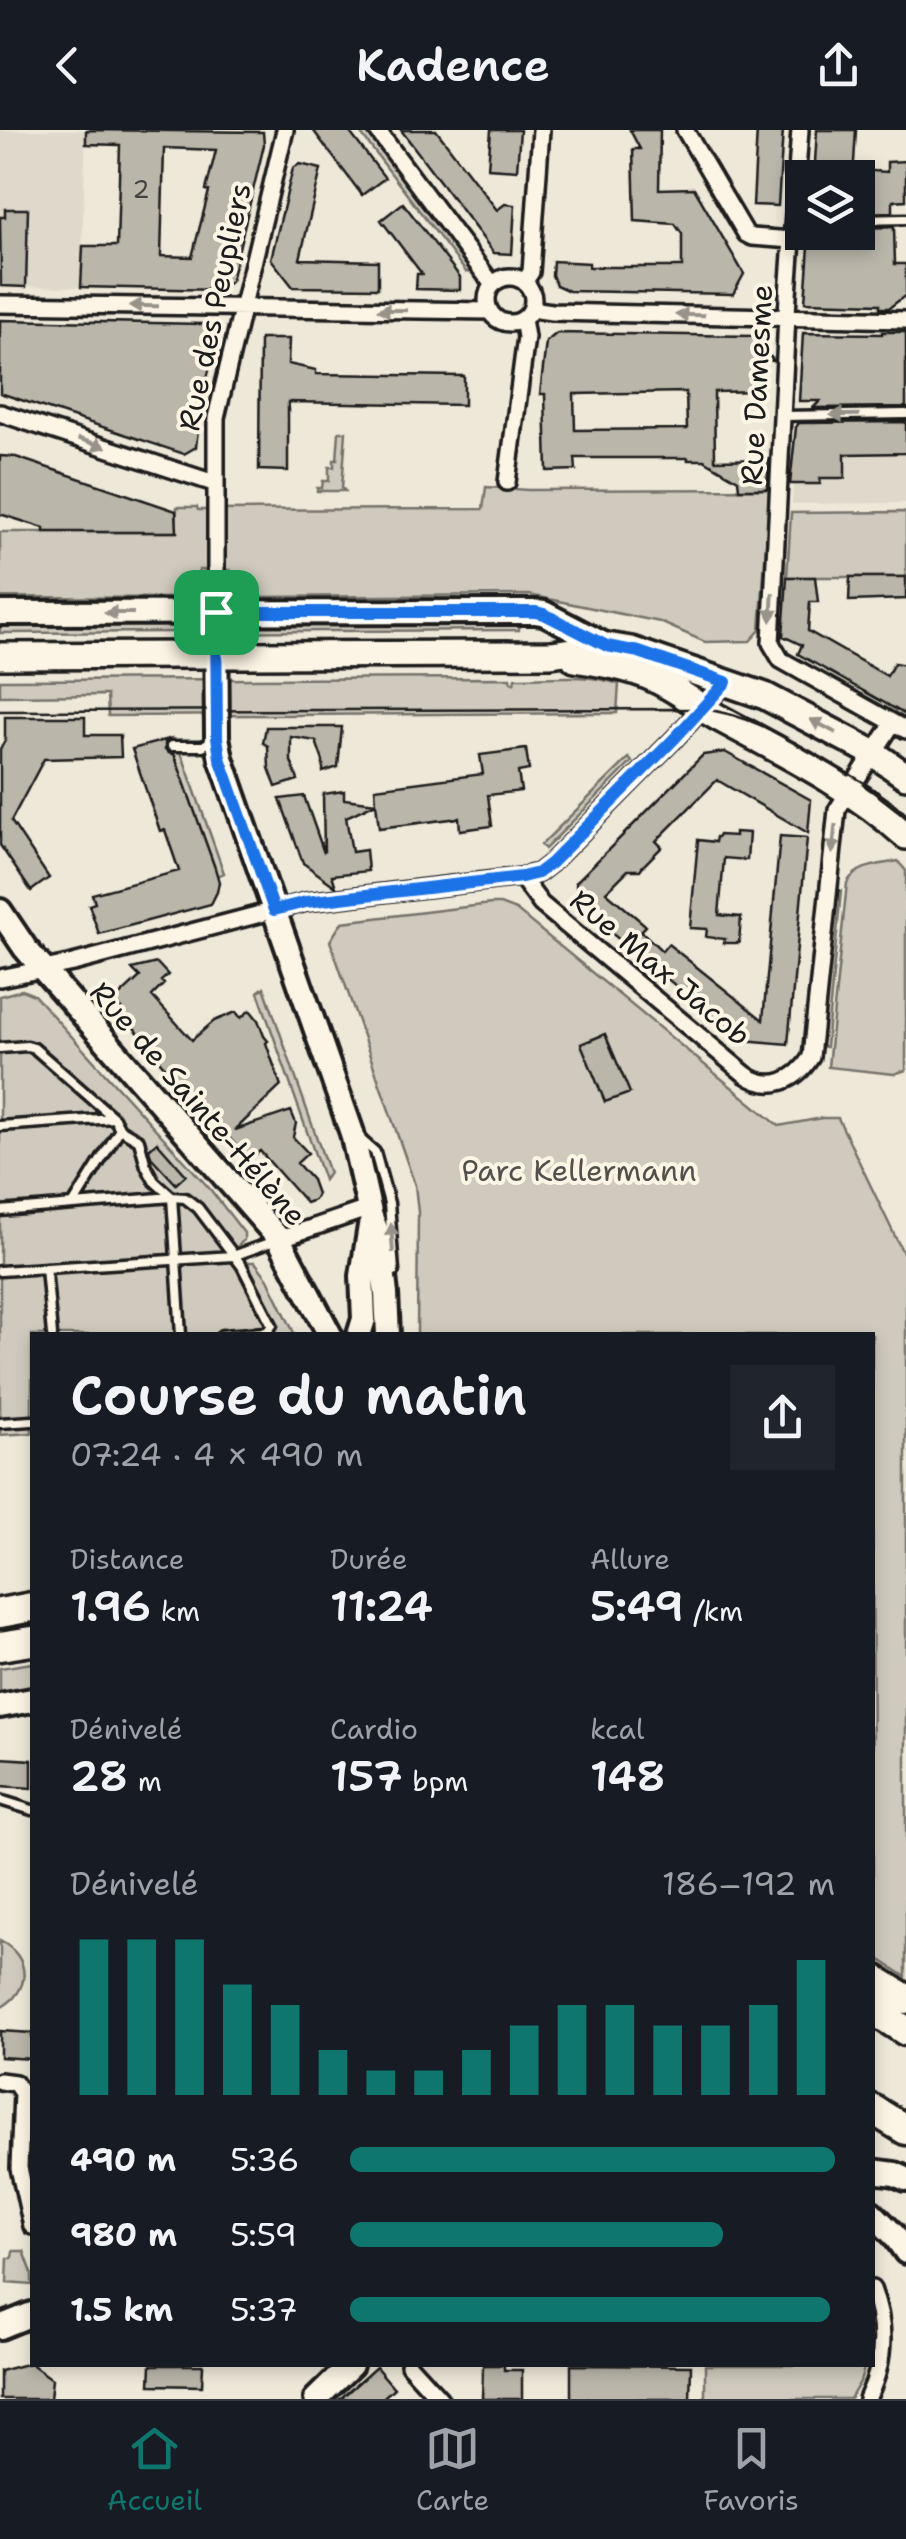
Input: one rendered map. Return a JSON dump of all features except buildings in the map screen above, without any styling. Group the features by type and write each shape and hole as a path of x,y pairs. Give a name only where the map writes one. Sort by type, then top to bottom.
{"highway":[{"path":"0,1612 30,1607"},
{"path":"0,1646 30,1641"},
{"path":"875,1980 906,2000"},
{"path":"875,2011 906,2030"},
{"path":"875,2111 906,2130"}],"main road":[{"name":"Rue des Peupliers","path":"216,612 220,758 352,1133 379,1236 388,1332"},
{"path":"0,614 536,612 607,646 639,652 785,706 873,753 906,776"},
{"path":"0,656 550,654 607,646"},
{"path":"550,654 607,664 650,677 849,790 906,836"},
{"name":"Rue de Sainte-Hélène","path":"0,911 25,948 280,1240 328,1332"},
{"path":"360,1332 370,1213"},
{"path":"0,1706 30,1700"},
{"path":"875,2217 906,2252"},
{"path":"0,2327 30,2315"},
{"path":"316,2399 349,2367"}],"street":[{"name":"Rue des Peupliers","path":"216,612 216,418 285,130"},
{"path":"377,130 493,285"},
{"path":"524,281 531,272 541,130"},
{"path":"685,130 746,234 785,239"},
{"name":"Rue Damesme","path":"799,160 800,130"},
{"name":"Rue Damesme","path":"791,250 772,643 781,660 900,726"},
{"path":"507,482 527,314 534,297 524,281 500,278 488,292 487,301 490,311 509,323 527,314 552,312 906,320"},
{"path":"0,304 490,311"},
{"path":"0,412 214,482"},
{"path":"0,978 73,963 306,902 538,873 726,682"},
{"path":"849,790 873,753 900,726"},
{"name":"Rue Max Jacob","path":"522,877 542,904 746,1075 765,1084 785,1081 798,1075 811,1057 837,810 849,790"},
{"path":"280,1240 370,1213"},
{"path":"0,2081 15,2082 22,2093 19,2168 30,2217"},
{"path":"867,2399 882,2361 883,2324 875,2299"},
{"path":"411,2367 440,2399"}],"lane":[{"path":"875,220 906,219"},
{"path":"784,416 906,414"},
{"path":"172,746 203,746 217,737"},
{"path":"0,1048 34,1048 114,1118 120,1130 139,1140 154,1181 172,1197 181,1332"},
{"path":"0,1126 114,1118"},
{"path":"73,1205 120,1130"},
{"path":"352,1133 375,1152 389,1203 397,1311"},
{"path":"0,1211 186,1198 242,1266 271,1320 267,1332"},
{"path":"0,1271 233,1256 280,1240"},
{"path":"46,1268 52,1332"},
{"path":"0,1423 30,1421"},
{"path":"0,1800 30,1809"}],"shaded area":[{"path":"0,130 86,130 81,287 0,286"},
{"path":"906,421 906,503 792,504 799,423"}],"green space":[{"path":"358,130 365,130 472,271 466,272"},
{"path":"339,432 346,432 342,488 345,491 317,491 323,481 329,481 329,467 334,467 337,460"},
{"path":"486,487 770,489 760,630 750,641 705,642 660,622 529,595 252,597 230,570 199,570 180,598 0,597 0,532 176,532 177,507 483,509"},
{"path":"906,512 906,577 787,577 791,513"},
{"path":"519,622 519,630 0,633 0,625"},
{"path":"568,677 619,684 617,713 108,716 107,695 0,696 0,680 510,678 514,683 515,678"},
{"path":"173,750 181,752 224,873 217,876"},
{"path":"629,758 632,762 545,849 541,845"},
{"path":"898,861 906,871 906,1070 894,1074 828,1067 847,883 863,869"},
{"path":"836,891 841,891 826,1047 821,1046"},
{"name":"Parc Kellermann","path":"491,904 516,910 779,1126 838,1118 906,1259 906,1977 875,1956 875,1332 417,1332 415,1185 330,941 342,922"},
{"path":"264,987 329,1173 324,1180 258,992"},
{"path":"22,990 34,995 210,1189 244,1233 244,1240 236,1248 247,1262 255,1262 268,1279 294,1332 30,1332 30,1433 0,1435 0,996"},
{"path":"30,1663 30,1687 0,1693 0,1668"},
{"path":"0,1941 18,1956 24,1974 18,1993 0,2008"},
{"path":"13,2251 24,2251 30,2268 30,2285 7,2283 8,2258 12,2258"},
{"path":"705,2367 864,2367 850,2399 705,2399"}],"tram line":[{"path":"0,711 702,709 736,716 782,736 868,785 906,814"}],"route":[{"path":"216,612 536,612 607,646 639,652 726,682 538,873 306,902 274,910 220,758 216,612"}]}
